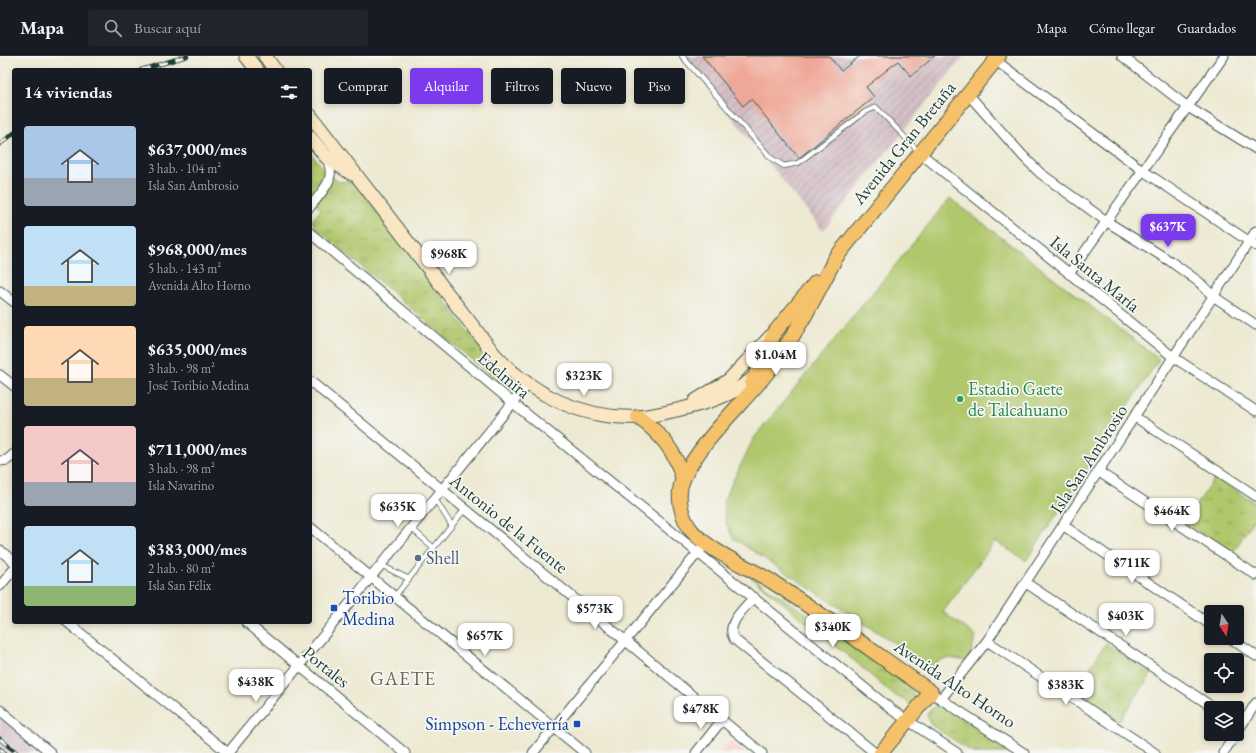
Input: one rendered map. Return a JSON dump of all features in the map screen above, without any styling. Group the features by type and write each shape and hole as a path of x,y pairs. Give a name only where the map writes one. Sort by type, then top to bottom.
{"main road":[{"path":"246,56 255,68"},
{"path":"265,56 274,68"},
{"name":"Avenida Gran Bretaña","path":"678,410 729,380 775,332 997,58"},
{"path":"312,118 495,355 528,384 551,398 581,409 602,414 638,417 656,431 669,446 680,468 683,480"},
{"path":"312,140 326,157 358,177"},
{"name":"Avenida Gran Bretaña","path":"683,480 706,444 744,400 780,354 805,316 837,255"},
{"path":"754,378 767,346 775,332"},
{"name":"Avenida Gran Bretaña","path":"638,417 706,404 722,398 754,378 780,354"},
{"name":"Avenida Gran Bretaña","path":"744,400 754,378"},
{"name":"Avenida Alto Horno","path":"683,480 680,497 683,515 702,548 771,581 936,696"},
{"path":"881,753 908,720 936,696"}],"street":[{"path":"1122,56 1188,107 1256,150"},
{"path":"1069,274 1224,56"},
{"path":"997,58 1142,170 1253,244"},
{"path":"968,94 1040,173 1106,221 1170,261 1199,282 1213,296 1256,325"},
{"name":"Isla Santa María","path":"920,153 1173,357 1256,411"},
{"path":"312,204 331,177 331,166 326,157"},
{"name":"Isla San Ambrosio","path":"936,696 988,641 1100,472 1213,296 1253,244 1256,231"},
{"name":"Edelmira","path":"312,235 512,403 702,548"},
{"path":"0,291 12,300"},
{"path":"0,375 12,384"},
{"name":"Antonio de la Fuente","path":"312,384 762,753"},
{"path":"69,624 228,753 528,384"},
{"path":"1135,417 1256,496"},
{"path":"0,461 7,460 12,456"},
{"path":"1100,472 1256,575"},
{"path":"1064,526 1204,620"},
{"path":"312,529 585,753"},
{"path":"533,753 702,548"},
{"name":"Avenida Alto Horno","path":"702,548 754,597 908,720 957,753"},
{"path":"0,550 12,560"},
{"path":"0,586 12,574"},
{"path":"1026,583 1204,701"},
{"path":"754,597 732,624 731,632 734,639 875,753"},
{"name":"Portales","path":"248,624 405,753"},
{"path":"988,641 1155,753"},
{"path":"1240,645 1256,656"},
{"name":"Avenida Alto Horno","path":"936,696 1024,753"},
{"path":"1244,720 1256,703"},
{"path":"0,710 51,753"},
{"path":"696,753 722,720"},
{"path":"1223,753 1230,741"}],"lane":[{"path":"682,56 771,158 784,166 798,163 865,112 876,107 920,153"},
{"path":"435,499 452,526"},
{"path":"395,596 465,509"},
{"path":"411,528 434,548"},
{"path":"381,565 409,579"}],"shaded area":[{"path":"683,56 964,56 823,231"},
{"path":"0,715 34,745 44,753 0,753"},
{"path":"730,741 745,753 719,753"}],"green space":[{"path":"312,154 327,173 339,182 344,181 354,184 366,196 495,367 516,384 510,392 315,227 313,220 321,209 312,201"},
{"name":"Estadio Gaete de Talcahuano","path":"950,198 1159,359 1026,561 995,541 943,612 976,636 968,662 948,658 935,663 931,667 733,538 726,523 723,501 754,438"},
{"path":"1215,477 1256,503 1256,516 1232,554 1185,523"},
{"path":"751,577 900,675 910,687 914,696 916,701 915,711 904,700 892,694 858,664"},
{"path":"1106,643 1152,673 1119,722 1074,692"},
{"path":"941,705 1017,753 974,753 931,725 927,715 930,709"}],"building":[{"path":"702,56 829,56 841,71 860,56 935,56 911,76 898,61 866,87 874,97 799,158 751,99 743,106"}],"railway":[{"path":"148,68 187,56"},
{"path":"0,144 12,135"},
{"path":"0,739 17,753"},
{"path":"0,749 5,753"}],"place":[{"name":"Estadio Gaete de Talcahuano","path":"960,399"},
{"name":"Shell","path":"418,558"},
{"name":"Toribio Medina","path":"334,608"},
{"name":"Simpson - Echeverría","path":"577,724"}],"district":[{"name":"GAETE","path":"403,678"}]}
